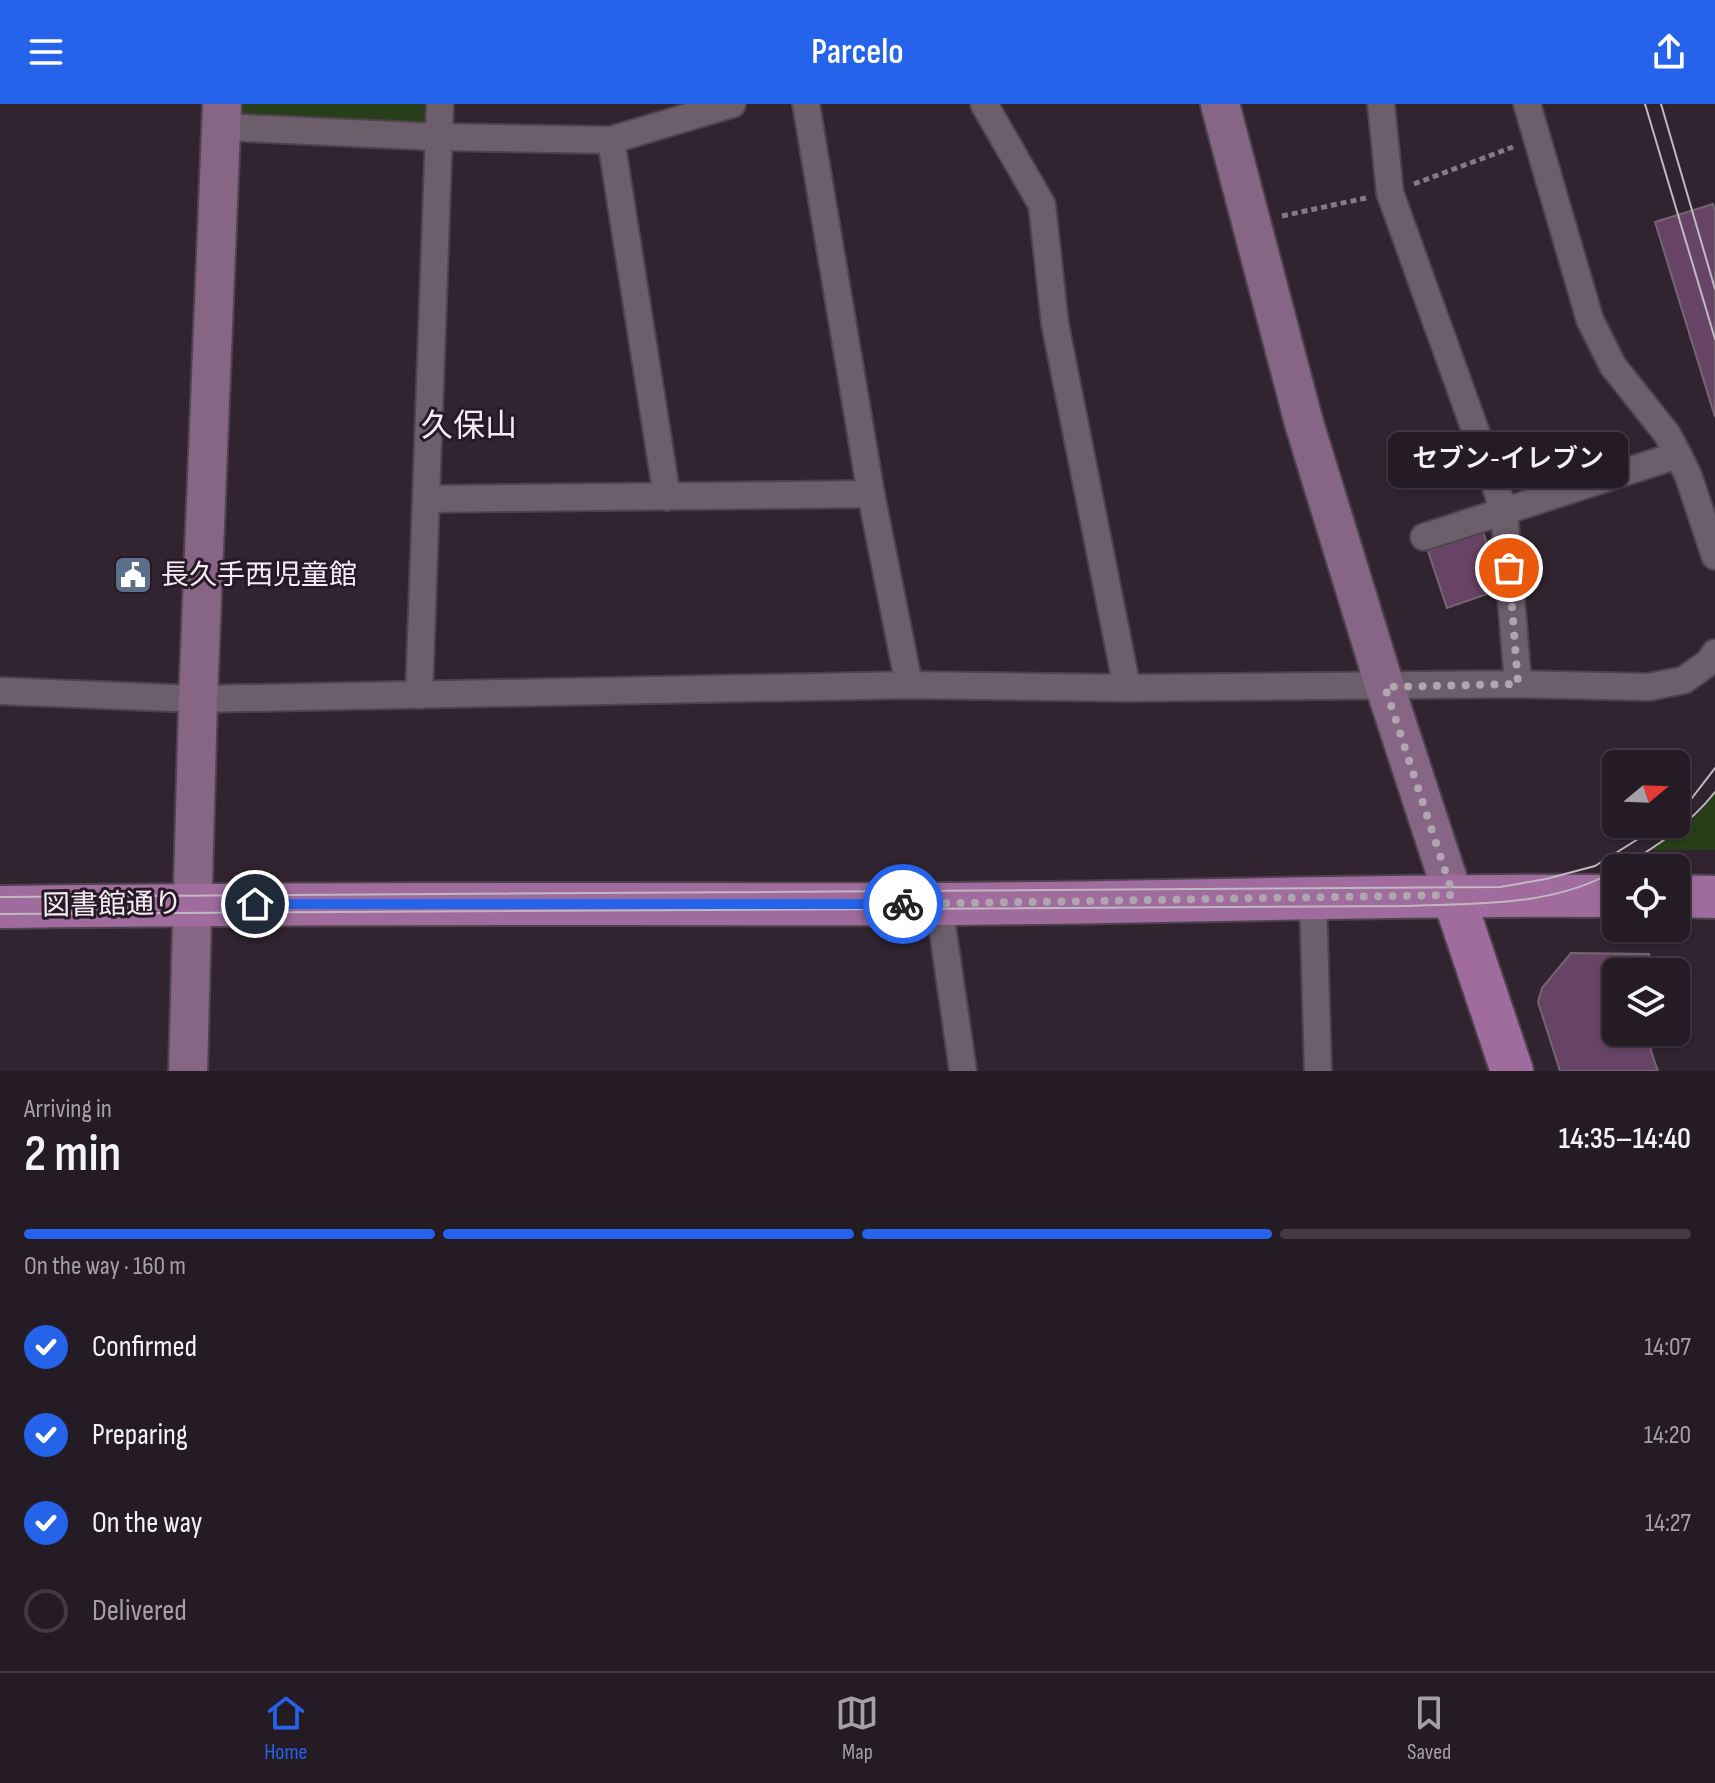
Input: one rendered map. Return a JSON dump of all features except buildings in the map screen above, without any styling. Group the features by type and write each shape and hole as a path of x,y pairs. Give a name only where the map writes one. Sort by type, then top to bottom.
{"main road":[{"name":"図書館通り","path":"0,907 939,904 1453,895 1602,896"},
{"path":"1453,895 1512,1071"},
{"path":"1690,896 1715,897"}],"street":[{"path":"419,695 440,104"},
{"path":"188,1071 191,885 222,116 439,137 611,140 732,104"},
{"path":"806,104 871,494 909,685"},
{"path":"984,104 1042,205 1055,324 1127,688"},
{"path":"1220,104 1304,423 1453,895"},
{"path":"1381,104 1390,193 1504,510 1518,684"},
{"path":"1527,104 1590,320 1613,366 1667,434 1688,475 1715,556"},
{"path":"611,140 667,497"},
{"path":"1424,537 1678,455"},
{"path":"427,499 871,494"},
{"path":"0,691 198,699 909,685 1127,688 1518,684 1649,687 1684,680 1709,662 1715,653"},
{"path":"1313,898 1318,1071"},
{"path":"939,904 963,1071"}],"green space":[{"path":"232,104 433,104 432,126 231,123"},
{"path":"1715,792 1715,850 1651,850 1667,838 1690,838 1690,821"}],"tram line":[{"path":"1645,104 1715,339"},
{"path":"1661,104 1715,289"},
{"path":"1690,800 1715,768"},
{"path":"1643,854 1694,815 1715,792"},
{"path":"0,897 1500,887 1595,866 1640,838"},
{"path":"0,914 1407,906 1488,903 1541,897 1602,877"}],"way so far":[{"path":"903,904 1453,895 1385,687 1518,684 1509,568"}],"place":[{"name":"セブン-イレブン","path":"1509,568"},
{"name":"長久手西児童館","path":"133,575"}],"district":[{"name":"久保山","path":"469,426"}],"route":[{"path":"255,904 903,904"}]}
